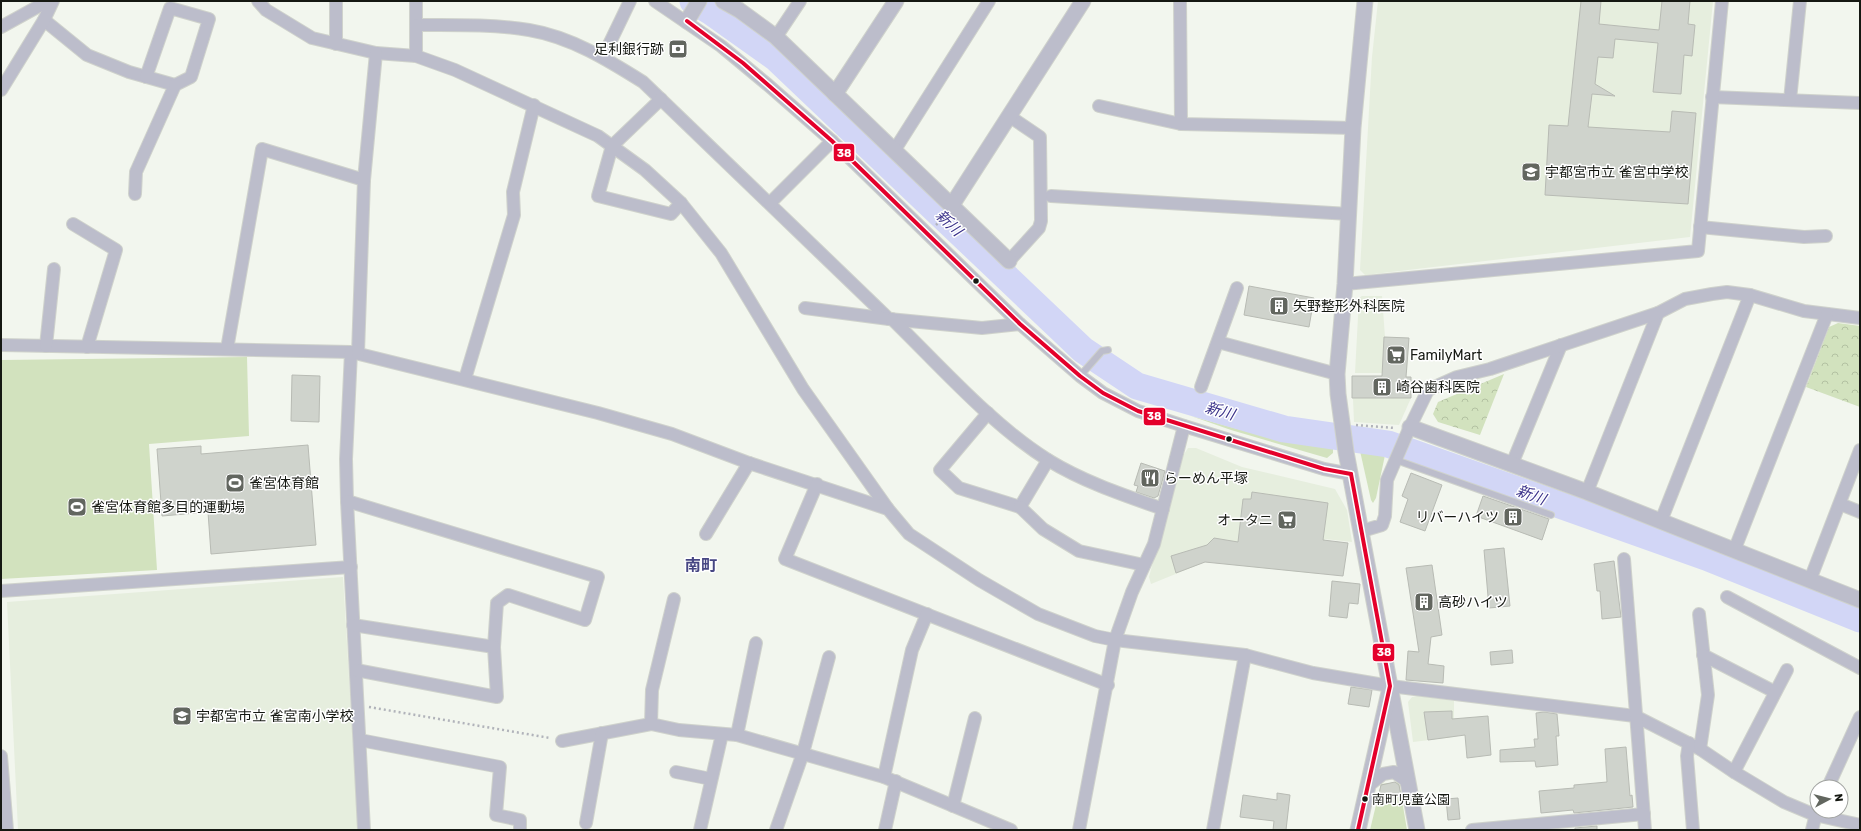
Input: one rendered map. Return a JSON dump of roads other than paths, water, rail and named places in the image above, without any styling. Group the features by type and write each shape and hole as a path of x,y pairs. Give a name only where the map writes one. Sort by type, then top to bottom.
{"street":[{"path":"1,27 48,1"},
{"path":"1,90 44,20 53,1"},
{"path":"258,1 266,10 312,38 376,53 416,56 455,70 534,105 598,136 646,170 681,203 721,253 803,389 888,509 909,534 942,556 1038,614 1095,636 1116,640 1245,655 1313,673 1390,686 1635,716 1694,746 1784,802 1809,810"},
{"path":"336,1 336,44"},
{"path":"416,1 416,56"},
{"path":"604,57 630,1"},
{"path":"656,1 693,11 743,63 832,142 1020,324 1080,376 1103,393 1138,411 1324,469 1351,474"},
{"path":"723,1 739,10 776,37 1009,261 1039,228 1041,221 1040,137 1009,116"},
{"path":"776,37 800,1"},
{"path":"835,94 896,1"},
{"path":"894,151 989,1"},
{"path":"952,205 1083,1"},
{"path":"1180,1 1181,124"},
{"path":"1365,1 1353,128 1345,284 1337,374 1346,452 1417,830"},
{"path":"1345,284 1698,251 1722,1"},
{"path":"1790,100 1800,1"},
{"path":"135,194 136,172 175,85 191,77 209,19 170,8 146,77"},
{"path":"44,20 87,55 128,72 175,85"},
{"path":"416,25 493,26 530,30 571,42 604,57 643,82 988,413 1016,437 1048,460 1099,487 1163,509"},
{"path":"364,830 346,459 364,180 376,53"},
{"path":"1712,97 1860,103"},
{"path":"661,99 612,146 598,196 672,214 681,203"},
{"path":"465,379 514,215 513,192 534,105"},
{"path":"1099,106 1181,124 1353,128"},
{"path":"770,203 832,142"},
{"path":"227,349 262,149 364,180"},
{"path":"1051,196 1349,214"},
{"path":"73,224 116,250 87,347"},
{"path":"1700,227 1804,237 1826,236"},
{"path":"46,346 54,269"},
{"path":"1201,388 1237,288"},
{"path":"1362,531 1382,525 1385,516 1387,480 1409,428 1428,390 1457,377 1490,369 1658,313 1685,300 1727,292 1750,295 1804,311 1860,318"},
{"path":"1661,521 1750,295"},
{"path":"805,308 891,319 982,328 1020,324"},
{"path":"1587,492 1658,313"},
{"path":"1734,551 1827,314"},
{"path":"1218,342 1337,374"},
{"path":"1,345 354,352 598,413 672,434 749,463 817,484 888,509"},
{"path":"1512,464 1561,345"},
{"path":"988,413 940,470 959,488 1020,507 1043,529 1079,550 1144,565"},
{"path":"1079,830 1116,640 1132,592 1154,544 1184,426"},
{"path":"1409,428 1587,492 1860,600"},
{"path":"1810,580 1860,450"},
{"path":"1020,507 1048,460"},
{"path":"706,534 749,463"},
{"path":"817,484 785,560 1108,685"},
{"path":"347,501 598,577 585,620 508,595 496,603 494,647 497,698 356,670"},
{"path":"1840,504 1860,512"},
{"path":"1624,560 1645,830"},
{"path":"1,591 351,568"},
{"path":"1727,597 1860,668"},
{"path":"652,724 652,690 674,599"},
{"path":"884,777 912,650 927,614"},
{"path":"1693,830 1687,756 1694,746 1708,695 1700,614"},
{"path":"353,625 494,647"},
{"path":"737,735 756,644"},
{"path":"1213,830 1245,655"},
{"path":"1703,655 1775,692"},
{"path":"776,830 803,753 829,657"},
{"path":"1734,772 1787,670"},
{"path":"1358,830 1390,686"},
{"path":"1832,779 1860,717"},
{"path":"954,806 975,718"},
{"path":"562,741 652,724 679,730 737,735 896,781 1011,830"},
{"path":"586,823 602,734"},
{"path":"700,830 722,734"},
{"path":"360,740 500,767 496,814 520,820 520,830"},
{"path":"1,756 7,830"},
{"path":"676,772 711,779"},
{"path":"1368,786 1383,774 1394,772 1408,782"},
{"path":"885,830 896,781"},
{"path":"1836,819 1853,825 1860,812"},
{"path":"1472,830 1644,814"},
{"path":"1812,830 1814,819"}],"lane":[{"path":"1080,376 1105,351"},
{"path":"1397,457 1551,515"}],"waterway":[{"name":"新川","path":"693,1 710,11 776,58 1083,350 1137,386 1284,429 1388,444 1706,557 1860,619"}],"place":[{"name":"足利銀行跡","path":"678,49"},
{"name":"宇都宮市立 雀宮中学校","path":"1531,172"},
{"name":"矢野整形外科医院","path":"1279,306"},
{"name":"FamilyMart","path":"1396,355"},
{"name":"崎谷歯科医院","path":"1382,387"},
{"name":"らーめん平塚","path":"1150,478"},
{"name":"雀宮体育館","path":"235,483"},
{"name":"雀宮体育館多目的運動場","path":"77,507"},
{"name":"リバーハイツ","path":"1513,517"},
{"name":"オータニ","path":"1287,520"},
{"name":"高砂ハイツ","path":"1424,602"},
{"name":"宇都宮市立 雀宮南小学校","path":"182,716"},
{"name":"南町児童公園","path":"1365,799"}],"district":[{"name":"南町","path":"701,565"}]}
